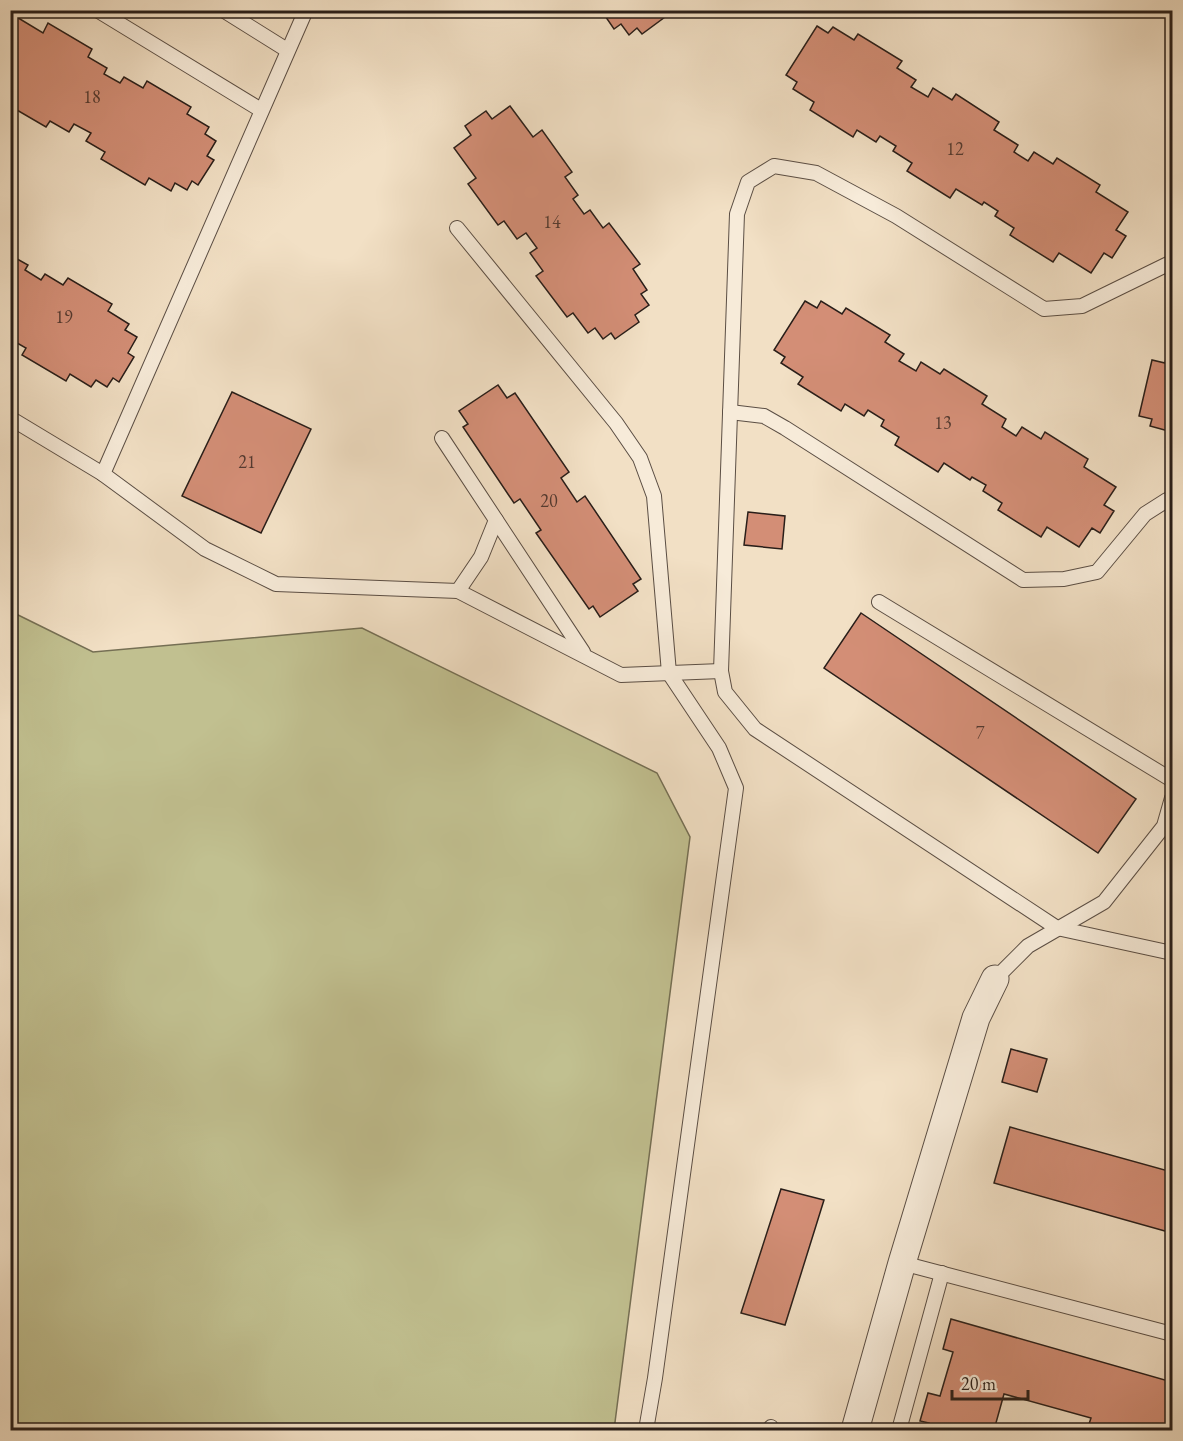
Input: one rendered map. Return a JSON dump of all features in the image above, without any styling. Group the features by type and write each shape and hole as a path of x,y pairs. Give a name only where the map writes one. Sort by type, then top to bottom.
{"street":[{"path":"855,1431 902,1263 976,1018 995,979"}],"lane":[{"path":"97,10 261,110"},
{"path":"223,10 287,50"},
{"path":"103,474 306,10"},
{"path":"1173,262 1082,306 1044,309 896,216 816,173 774,166 748,182 737,214 721,670 725,692 755,729 1057,928 1173,953"},
{"path":"457,228 608,414 640,458 654,496 669,673 719,748 736,788 646,1431"},
{"path":"730,412 764,416 1023,580 1064,579 1097,573 1145,514 1167,500 1173,500"},
{"path":"10,418 103,474 205,549 276,584 458,591 621,675 721,670"},
{"path":"442,438 584,654"},
{"path":"458,591 481,557 496,520"},
{"path":"879,602 1173,780"},
{"path":"995,979 1028,946 1104,902 1164,826 1173,798"},
{"path":"902,1263 1173,1334"},
{"path":"899,1431 942,1273"}],"shaded area":[{"path":"10,611 93,652 362,628 657,773 690,837 614,1430 11,1430"}],"building":[{"path":"601,10 662,10 665,17 642,34 637,28 629,35 621,24 614,29"},
{"path":"10,13 43,33 48,23 92,49 88,57 107,68 104,74 120,83 124,77 143,88 147,81 191,107 187,114 209,127 205,134 216,141 207,156 214,160 198,185 192,181 187,190 175,183 171,191 149,178 145,185 101,159 105,152 86,141 91,133 74,124 69,132 50,121 46,127 10,106"},
{"path":"817,26 828,33 833,27 854,40 858,34 902,61 897,68 916,80 911,87 928,97 933,88 952,100 956,94 999,122 994,130 1018,145 1014,152 1028,161 1034,152 1053,164 1057,158 1100,185 1096,192 1128,212 1116,230 1126,236 1112,258 1104,253 1091,273 1059,253 1053,262 1010,235 1014,228 995,216 998,211 984,202 982,205 956,189 950,198 907,171 912,163 893,151 896,146 880,136 876,142 857,130 853,137 810,110 814,102 793,89 797,82 786,75"},
{"path":"510,106 533,137 542,130 572,172 565,177 578,195 573,199 584,214 590,210 603,228 609,223 640,264 633,269 647,290 641,294 649,305 635,315 639,322 615,339 611,333 603,339 595,328 588,333 573,313 567,317 536,276 543,271 530,253 537,248 526,233 517,239 504,221 498,225 468,184 476,178 454,148 471,135 465,126 486,111 492,119"},
{"path":"10,255 28,265 25,270 41,280 45,274 63,285 68,278 112,304 108,311 129,324 125,330 137,337 128,353 134,357 119,382 113,378 107,387 96,380 91,387 70,374 66,381 22,355 26,348 10,339"},
{"path":"805,301 817,308 821,301 842,314 846,308 890,335 885,342 904,354 899,361 916,371 921,362 940,374 944,369 987,396 982,404 1006,419 1002,427 1016,436 1022,427 1041,439 1045,432 1088,459 1084,467 1116,487 1104,505 1114,511 1100,533 1092,528 1079,547 1047,527 1041,537 998,510 1002,503 983,491 986,485 972,477 970,480 944,463 938,472 895,445 899,437 881,426 884,420 868,410 864,416 845,404 841,411 798,384 803,377 781,363 785,357 774,350"},
{"path":"1167,355 1172,356 1172,432 1150,426 1152,419 1139,416 1152,360 1165,363"},
{"path":"498,385 507,398 515,393 569,472 561,478 577,502 585,496 641,579 633,584 638,591 600,617 593,606 589,609 536,533 541,530 520,499 514,503 463,427 468,424 459,411"},
{"path":"232,392 311,429 261,533 182,496"},
{"path":"748,512 785,516 782,549 744,545"},
{"path":"861,613 1136,799 1098,853 824,668"},
{"path":"1011,1049 1047,1059 1037,1092 1002,1082"},
{"path":"1010,1127 1172,1172 1172,1233 994,1183"},
{"path":"781,1189 824,1200 785,1325 741,1313"},
{"path":"951,1319 1172,1382 1172,1430 1087,1430 1091,1418 1004,1394 994,1430 919,1430 920,1427 927,1429 929,1423 920,1421 928,1393 940,1396 953,1352 943,1349"}]}
